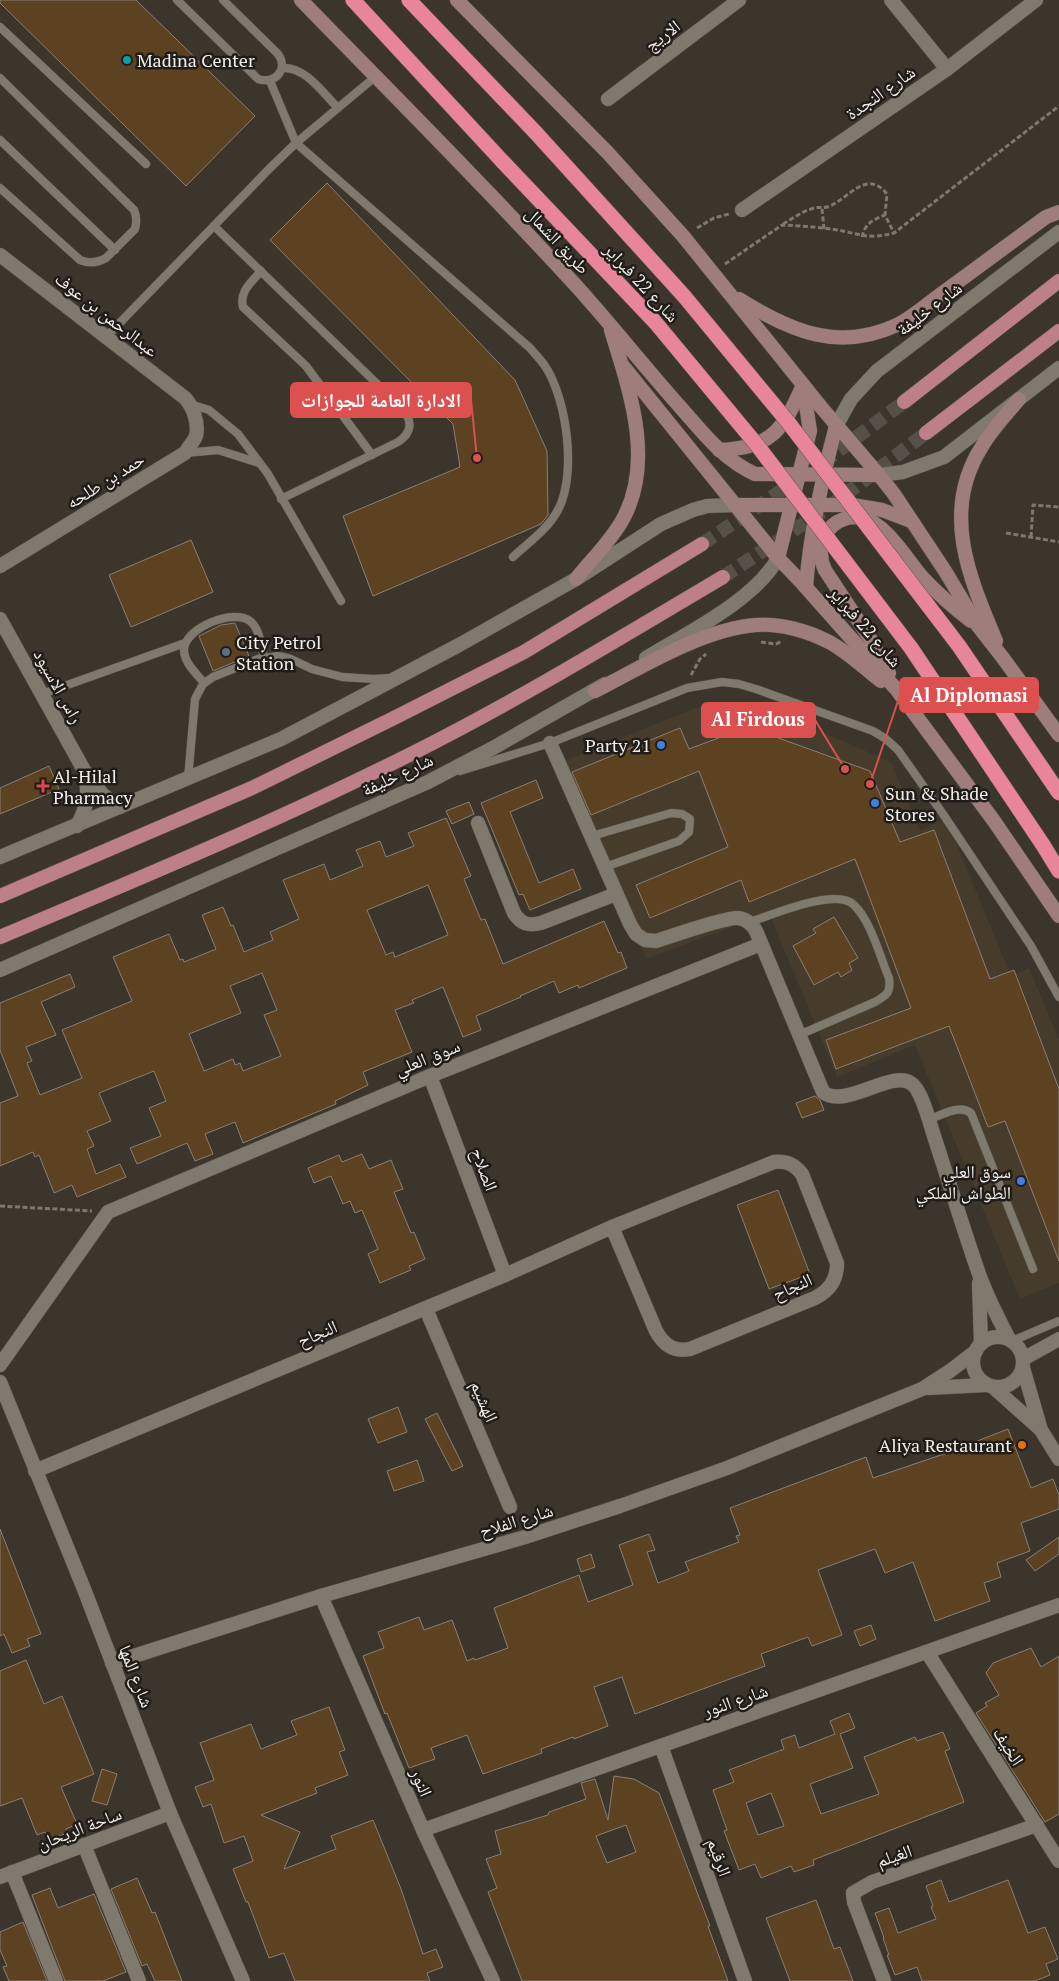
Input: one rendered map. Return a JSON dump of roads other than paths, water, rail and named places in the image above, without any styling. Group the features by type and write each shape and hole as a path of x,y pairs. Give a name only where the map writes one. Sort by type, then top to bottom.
{"highway":[{"name":"شارع 22 فبراير","path":"353,0 655,322 757,445 911,648 1059,870"},
{"name":"شارع 22 فبراير","path":"409,0 536,133 684,296 794,429 959,646 1059,793"}],"main road":[{"name":"طريق الشمال","path":"301,0 540,246 609,322 718,450 741,468 755,474 879,475"},
{"path":"457,0 608,153 683,236 836,426 879,475 944,571 978,626 1059,735"},
{"path":"729,294 772,320 797,330 834,337 868,336 900,324 1046,217 1059,212"},
{"path":"904,402 1059,281"},
{"path":"576,579 608,541 623,518 634,493 639,461 639,441 623,366 609,322"},
{"path":"926,433 1059,331"},
{"path":"623,366 778,558 806,587"},
{"path":"718,450 748,446 777,432 788,418 803,385"},
{"path":"778,558 810,431 803,385"},
{"path":"1003,658 982,608 965,557 960,510 963,491 974,461 993,431 1018,399"},
{"name":"شارع 22 فبراير","path":"836,426 817,504 806,587 897,690 994,821 1059,916"},
{"path":"735,505 817,504 869,507 911,521"},
{"path":"897,690 871,640 825,570 820,552 822,543 832,526 848,518 867,519 876,523 940,595 978,626"},
{"path":"0,896 252,788 524,652 702,544"},
{"name":"شارع خليفة","path":"0,937 204,852 409,755 542,684 723,577"},
{"path":"594,690 710,635 732,628 757,624 784,627 810,634 829,642 887,686 921,723"}],"street":[{"path":"891,0 947,69"},
{"name":"شارع النجدة","path":"742,210 947,69 1036,0"},
{"name":"الاريج","path":"608,99 731,2"},
{"name":"شارع خليفة","path":"836,426 851,399 877,371 1059,232"},
{"name":"عبدالرحمن بن عوف","path":"0,255 106,336 185,398 190,404"},
{"path":"879,475 904,472 944,457 1059,368"},
{"path":"185,453 196,435 196,420 190,404"},
{"name":"حمد بن طلحه","path":"0,566 185,453"},
{"path":"0,857 280,740 404,675 576,579 661,524 707,506 735,505"},
{"name":"شارع خليفة","path":"0,970 428,782 493,748 594,690 734,603 771,571 778,558"},
{"name":"راس الاسيود","path":"0,619 85,772 103,795 120,807"},
{"path":"550,743 616,894 636,934 645,940 656,941 738,918 750,922 761,944 820,1087 828,1096 840,1097 898,1080 910,1082 915,1086 979,1275 1010,1340 1018,1346 1041,1430"},
{"name":"راس الاسيود","path":"77,826 86,807 88,793 85,772"},
{"path":"478,823 514,913 518,920 525,924 541,923 616,894"},
{"name":"سوق العلي","path":"0,1364 108,1212 430,1076 761,944"},
{"name":"الصلاح","path":"430,1076 505,1276"},
{"name":"النجاح","path":"35,1470 505,1276 612,1227 774,1162 785,1162 795,1166 802,1174 837,1263 837,1274 825,1293 690,1349 673,1349 666,1345 656,1331 612,1227"},
{"path":"979,1275 978,1347 973,1360 974,1370 978,1378 1041,1430 1059,1458"},
{"name":"الهشيم","path":"426,1309 510,1507"},
{"path":"978,1347 994,1338 1010,1340"},
{"path":"989,1386 1008,1386 1015,1381 1023,1363 1059,1339"},
{"name":"شارع الفلاح","path":"112,1663 321,1596 525,1537 727,1468 922,1389 950,1371 978,1347"},
{"name":"شارع المها","path":"0,1382 170,1813 244,1981"},
{"name":"شارع الفلاح","path":"922,1389 954,1385 989,1386"},
{"name":"النور","path":"321,1596 423,1830 492,1981"},
{"name":"شارع النور","path":"423,1830 1059,1605"},
{"name":"الخيف","path":"927,1652 1059,1861"},
{"name":"الرقيم","path":"661,1746 745,1981"},
{"name":"ساحة الريحان","path":"6,1875 170,1813"},
{"name":"الغيلم","path":"884,1981 854,1902 853,1893 872,1882 1037,1825"},
{"path":"84,1845 139,1981"},
{"path":"6,1875 56,1981"}],"lane":[{"path":"177,0 258,79 270,81 278,76 282,68 281,58 223,0"},
{"path":"0,27 146,164"},
{"path":"282,68 302,72 338,108"},
{"path":"0,78 134,210 137,219 135,229 115,250 100,262 86,262 80,260 0,188"},
{"path":"106,336 296,143 376,78"},
{"path":"270,81 296,143 530,348 546,367 564,416 568,450 567,483 564,498 547,527 514,557"},
{"path":"0,140 115,250"},
{"path":"214,226 407,414 410,422 405,438 281,499"},
{"path":"262,271 244,290 243,307 302,361 372,455"},
{"path":"190,404 209,410 238,434 268,474 341,601"},
{"path":"185,453 218,450 259,463"},
{"path":"42,694 185,643 194,631 226,618 239,616 255,626 264,657"},
{"path":"185,643 185,656 204,683"},
{"path":"188,779 195,699 204,683 213,677 264,657 285,657 312,669 342,677 373,679 404,675"},
{"path":"428,782 550,743 687,688 722,682 739,684 859,726 886,739 898,750 1031,946 1059,997"},
{"path":"592,836 671,814 682,814 690,819 689,832 679,840 605,867"},
{"path":"750,922 824,899 840,899 853,904 864,918 889,978 890,988 886,995 875,1002 799,1035"},
{"path":"928,1120 960,1109 971,1113 1034,1269"},
{"path":"1010,1340 1059,1321"}],"tunnel":[{"path":"822,463 904,402"},
{"path":"723,577 829,507 926,433"},
{"path":"702,544 796,481"}],"place":[{"name":"Madina Center","path":"127,60"},
{"name":"الادارة العامة للجوازات","path":"477,458"},
{"name":"City Petrol Station","path":"226,652"},
{"name":"Party 21","path":"661,745"},
{"name":"Al Firdous","path":"845,769"},
{"name":"Al Diplomasi","path":"870,784"},
{"name":"Al-Hilal Pharmacy","path":"43,786"},
{"name":"Sun & Shade Stores","path":"875,803"},
{"name":"سوق العلي الطواش الملكي","path":"1021,1181"},
{"name":"Aliya Restaurant","path":"1022,1445"}]}
